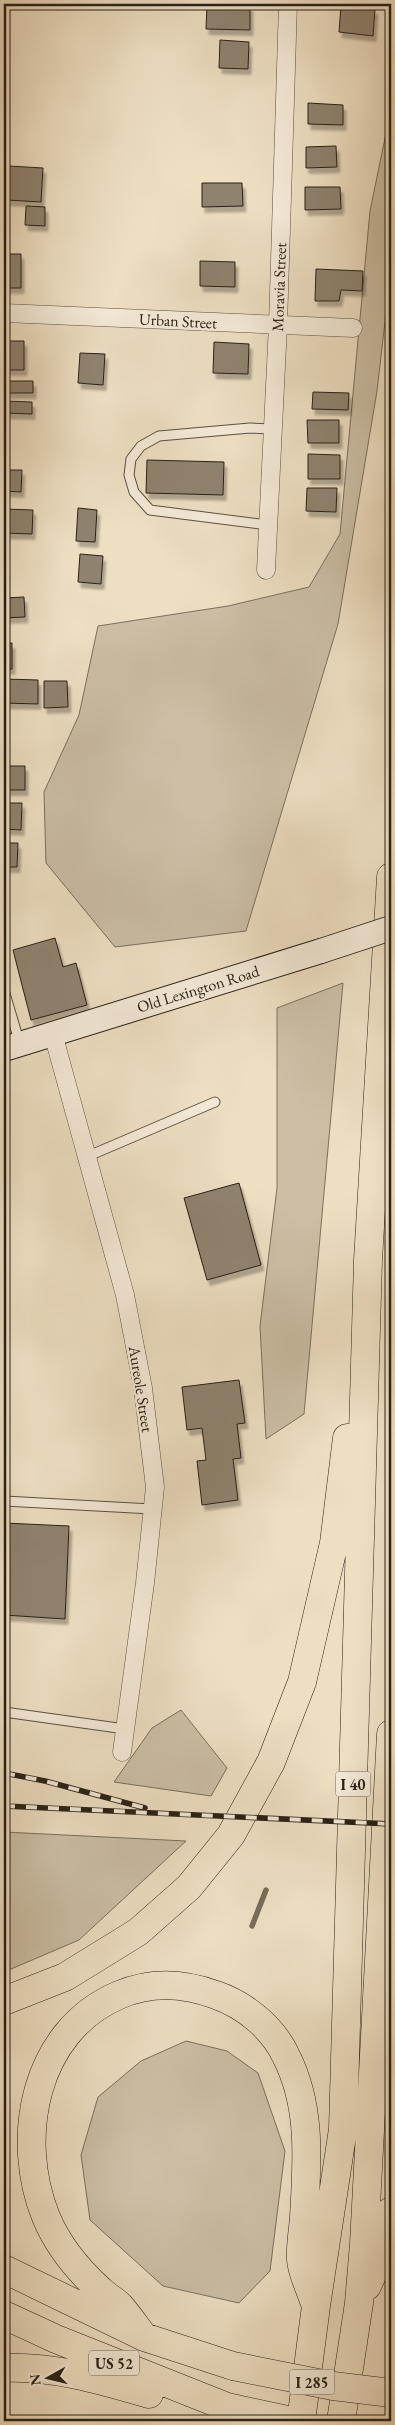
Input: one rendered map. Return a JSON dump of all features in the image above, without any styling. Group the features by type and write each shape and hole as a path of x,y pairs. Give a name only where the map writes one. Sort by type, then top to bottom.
{"highway":[{"name":"I 40","path":"301,2421 316,2306 343,2129 368,1260 391,877"},
{"path":"4,2001 65,1977 138,1932 189,1887 231,1835 271,1762 302,1682 334,1543 368,1260"},
{"name":"I 40","path":"341,2421 359,2303 391,1734"},
{"path":"144,2337 119,2305 79,2269 59,2243 46,2217 37,2189 32,2134 34,2110 40,2084 61,2041 78,2022 101,2004 125,1992 154,1985 193,1987 229,2000 255,2017 267,2028 286,2054 297,2083 306,2120 308,2160 301,2261 316,2306"},
{"path":"359,2303 386,2244 391,2211"},
{"name":"US 52","path":"4,2269 144,2337"},
{"name":"US 52","path":"4,2315 56,2340 227,2407"},
{"name":"I 285","path":"144,2337 233,2366 333,2386 391,2393"},
{"path":"4,2368 34,2367 63,2371 197,2407 227,2407 292,2421"}],"main road":[{"name":"Old Lexington Road","path":"12,1047 391,928"}],"street":[{"name":"Moravia Street","path":"266,570 278,325 288,4"},
{"name":"Urban Street","path":"4,313 353,328"},
{"name":"Aureole Street","path":"53,1034 125,1295 143,1388 155,1487 145,1583 122,1752"}],"lane":[{"path":"268,525 150,510 134,492 129,475 131,459 141,446 159,436 250,428 273,429"},
{"path":"4,990 12,1047"},
{"path":"86,1157 215,1102"},
{"path":"4,1500 152,1509"},
{"path":"4,1712 125,1729"}],"shaded area":[{"path":"391,109 391,269 377,391 338,624 246,931 115,947 46,863 44,792 79,715 98,626 228,606 309,587 340,534 370,211"},
{"path":"343,983 304,1414 266,1439 260,1326 277,1188 277,1008"},
{"path":"181,1710 227,1768 211,1796 114,1782 152,1728"},
{"path":"4,1832 186,1841 79,1940 4,1972"},
{"path":"186,2041 227,2051 258,2073 285,2151 270,2271 239,2303 163,2286 90,2220 81,2155 98,2097 141,2061"}],"building":[{"path":"207,5 250,6 250,30 206,29"},
{"path":"341,6 375,9 373,36 339,32"},
{"path":"220,40 249,42 248,69 219,68"},
{"path":"308,103 343,105 343,125 308,124"},
{"path":"336,146 337,167 306,168 306,147"},
{"path":"9,166 43,168 41,202 7,200"},
{"path":"202,183 242,183 243,206 202,207"},
{"path":"305,187 340,187 341,209 305,210"},
{"path":"26,206 45,207 45,226 25,225"},
{"path":"4,254 21,254 21,288 4,288"},
{"path":"200,261 235,262 235,287 200,286"},
{"path":"316,269 363,271 362,291 341,290 339,301 315,301"},
{"path":"4,341 24,341 24,370 4,370"},
{"path":"214,342 249,344 248,374 213,373"},
{"path":"80,353 105,354 103,385 78,383"},
{"path":"4,381 33,381 33,393 4,393"},
{"path":"313,392 349,393 348,410 312,409"},
{"path":"4,401 32,402 32,414 4,413"},
{"path":"307,420 339,420 339,443 308,443"},
{"path":"308,454 340,455 340,479 308,479"},
{"path":"147,460 224,462 223,495 146,493"},
{"path":"4,470 22,470 21,492 4,491"},
{"path":"307,488 337,488 336,512 306,511"},
{"path":"78,508 97,510 95,542 76,541"},
{"path":"4,509 33,510 32,534 4,533"},
{"path":"80,554 103,556 101,584 78,582"},
{"path":"24,597 25,617 4,618 4,598"},
{"path":"12,643 12,669 4,669 4,644"},
{"path":"4,679 38,680 38,704 4,703"},
{"path":"44,681 67,681 68,707 44,708"},
{"path":"4,766 25,766 25,790 4,790"},
{"path":"4,803 22,803 21,830 4,829"},
{"path":"4,843 18,843 17,867 4,867"},
{"path":"55,938 63,967 76,963 87,1005 31,1020 13,950"},
{"path":"239,1183 261,1265 207,1280 184,1198"},
{"path":"239,1380 245,1423 237,1424 241,1458 233,1459 238,1500 202,1505 197,1461 206,1460 202,1428 187,1430 182,1387"},
{"path":"4,1523 69,1526 65,1619 4,1615"}],"waterway":[{"path":"252,1926 266,1890"}],"railway":[{"path":"4,1773 45,1781 145,1808"},
{"path":"4,1806 391,1824"}]}
